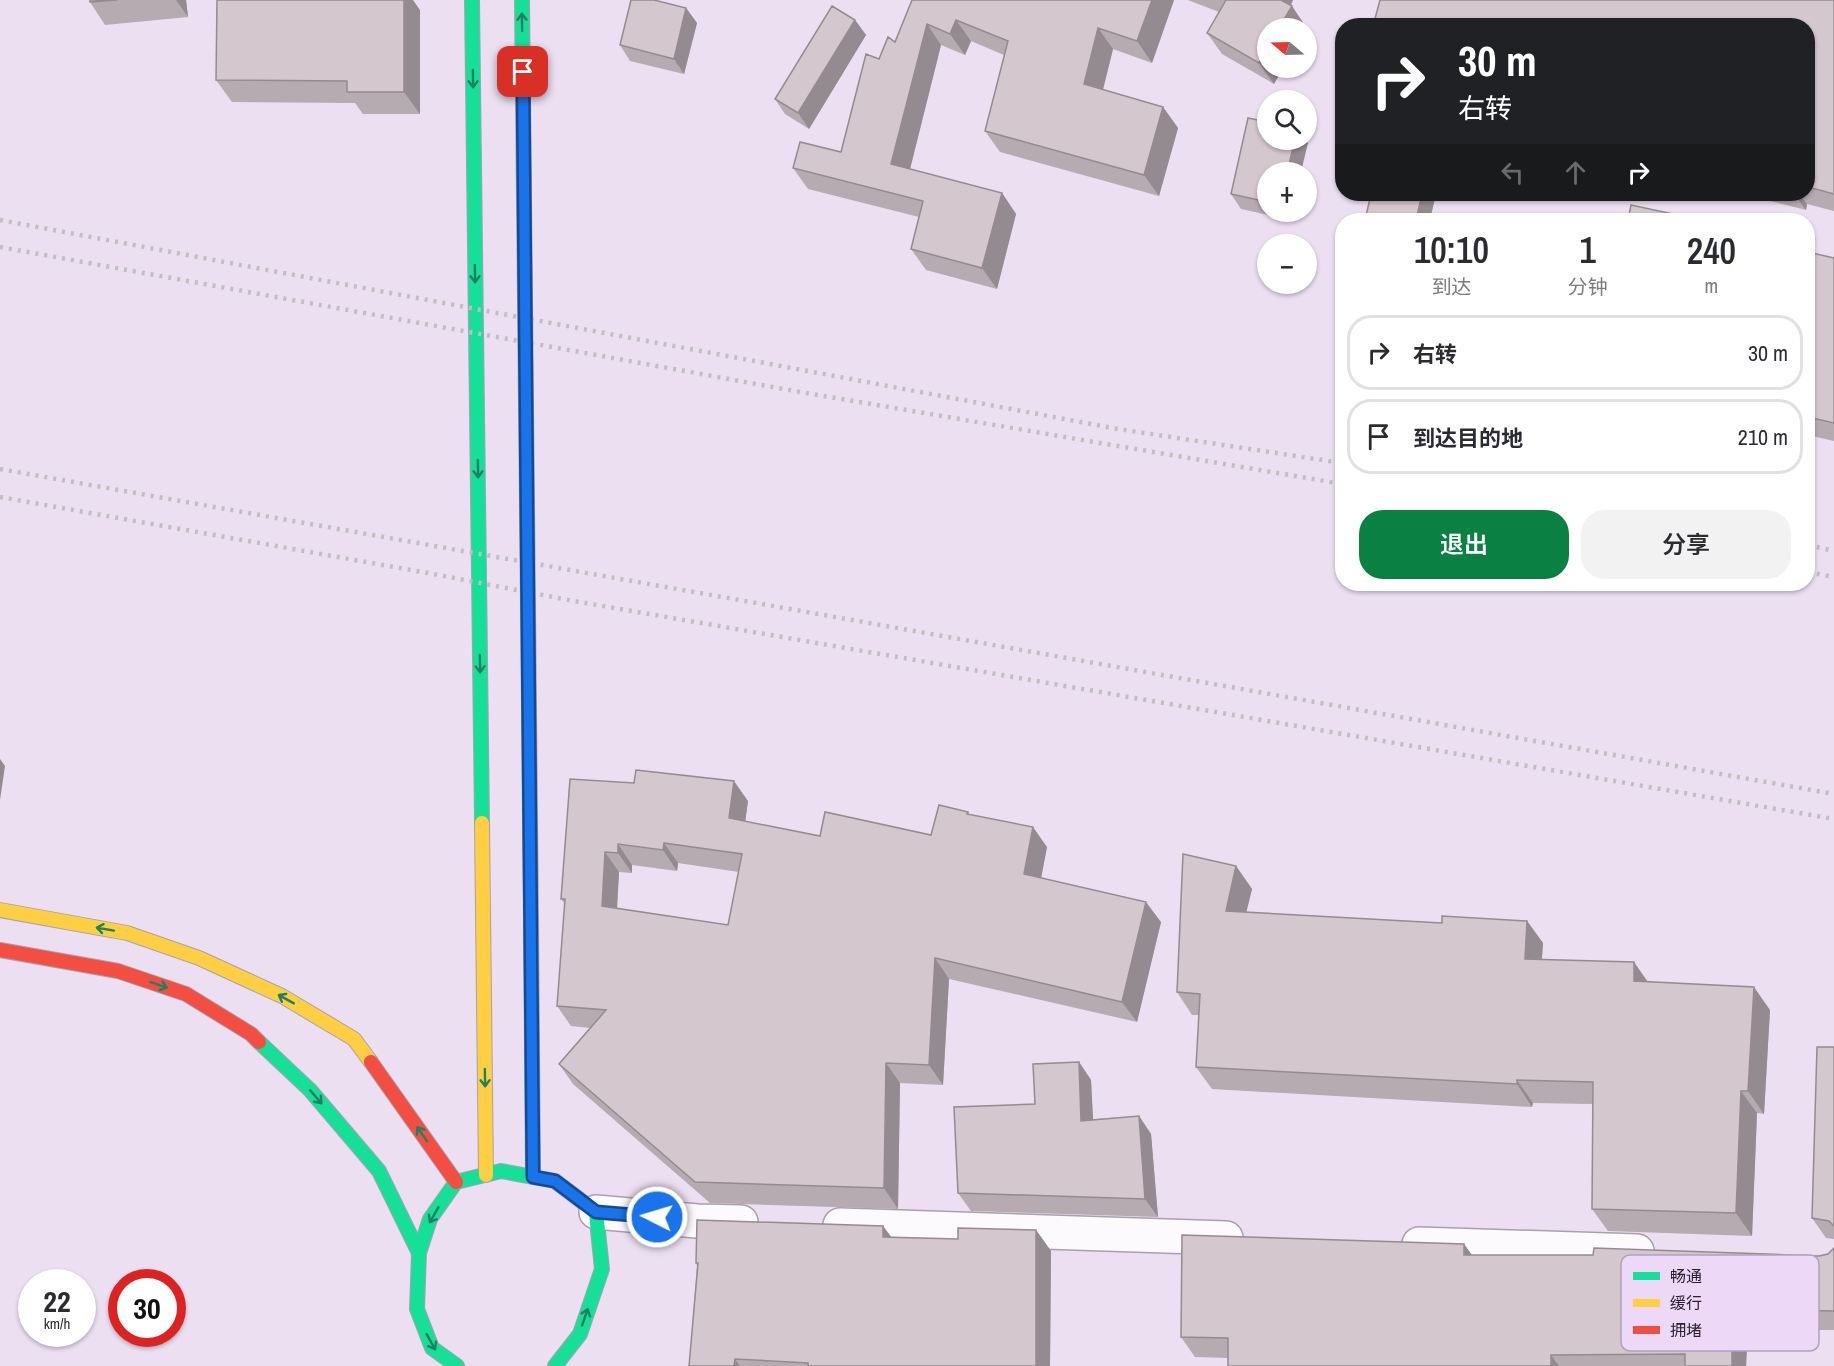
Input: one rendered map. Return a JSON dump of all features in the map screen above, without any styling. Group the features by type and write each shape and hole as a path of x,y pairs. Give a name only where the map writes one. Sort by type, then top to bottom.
{"street":[{"path":"472,0 486,1175"},
{"path":"522,0 533,1177"},
{"path":"0,910 127,933 199,958 282,996 354,1039 456,1182"},
{"path":"0,950 118,971 186,994 251,1034 310,1090 379,1171 418,1253"},
{"path":"457,1366 432,1348 417,1309 418,1253 430,1219 456,1182 501,1171 555,1181 596,1212 697,1221 769,1223"},
{"path":"555,1366 580,1334 602,1269 596,1212"},
{"path":"805,1224 1260,1239"},
{"path":"1391,1243 1666,1252"}],"building":[{"path":"90,0 117,0 90,2"},
{"path":"217,0 404,0 404,92 347,92 347,81 216,80"},
{"path":"631,0 654,0 686,8 674,59 620,45"},
{"path":"912,0 1152,0 1137,41 1098,28 1084,84 1163,107 1144,175 985,131 1008,41 956,20 950,34 927,24 891,164 1002,193 982,268 911,249 923,201 793,168 800,142 841,152 866,54 879,59 888,37 895,42"},
{"path":"1226,0 1281,0 1292,6 1285,18 1257,18 1257,62 1207,33"},
{"path":"1380,0 1834,0 1834,194 1815,189 1815,18 1375,18"},
{"path":"832,6 855,20 798,113 775,99"},
{"path":"1248,118 1257,120 1257,150 1292,150 1290,162 1257,162 1257,200 1231,194"},
{"path":"1369,201 1420,201 1418,213 1367,213"},
{"path":"1631,205 1668,213 1629,213"},
{"path":"1815,254 1834,258 1834,423 1815,419"},
{"path":"636,770 734,781 729,818 820,836 825,812 931,835 939,805 968,812 967,814 1033,827 1024,874 1146,902 1122,1002 935,958 929,1065 886,1063 884,1188 695,1182 559,1064 606,1010 557,1006 565,899 561,899 570,779 634,783","holes":["664,843 742,854 728,925 602,906 605,852 618,853 618,844 663,850"]},
{"path":"1183,854 1236,866 1226,911 1442,923 1442,916 1527,921 1525,959 1634,962 1634,981 1754,987 1748,1091 1741,1091 1736,1213 1592,1209 1593,1082 1517,1080 1517,1084 1196,1067 1200,994 1177,992"},
{"path":"1817,1047 1834,1047 1834,1226 1829,1221 1812,1218"},
{"path":"1079,1062 1081,1121 1139,1116 1145,1199 958,1193 954,1107 1035,1104 1033,1064"},
{"path":"697,1220 883,1226 883,1237 958,1239 958,1228 1036,1230 1036,1366 808,1366 808,1363 735,1359 734,1366 689,1366 698,1263 696,1263"},
{"path":"1182,1235 1464,1244 1464,1255 1593,1255 1594,1248 1791,1255 1621,1255 1621,1351 1732,1351 1732,1366 1685,1366 1685,1354 1551,1355 1551,1366 1228,1366 1228,1338 1181,1337"},
{"path":"1834,1248 1834,1311 1819,1311 1819,1256 1828,1254"}],"railway":[{"path":"0,220 1118,429 1335,462"},
{"path":"0,247 806,393 1335,483"},
{"path":"0,469 1834,794"},
{"path":"0,497 574,601 1834,819"},
{"path":"1815,547 1834,551"},
{"path":"1815,573 1834,577"}],"traffic: fast":[{"path":"472,0 482,823"},
{"path":"522,0 528,606"},
{"path":"259,1042 310,1090 379,1171 419,1253"},
{"path":"457,1366 432,1348 417,1309 419,1253 430,1219 456,1182 501,1171 555,1181 596,1212 602,1269 580,1334 555,1366"}],"traffic: slow":[{"path":"482,823 486,1175"},
{"path":"0,910 127,933 199,958 282,996 354,1039 371,1062"},
{"path":"531,918 533,1177"}],"traffic: jam":[{"path":"528,606 531,918"},
{"path":"0,950 118,971 186,994 251,1034 259,1042"},
{"path":"371,1062 456,1182"}],"route":[{"path":"523,72 533,1177 555,1181 596,1212 657,1217"}]}
